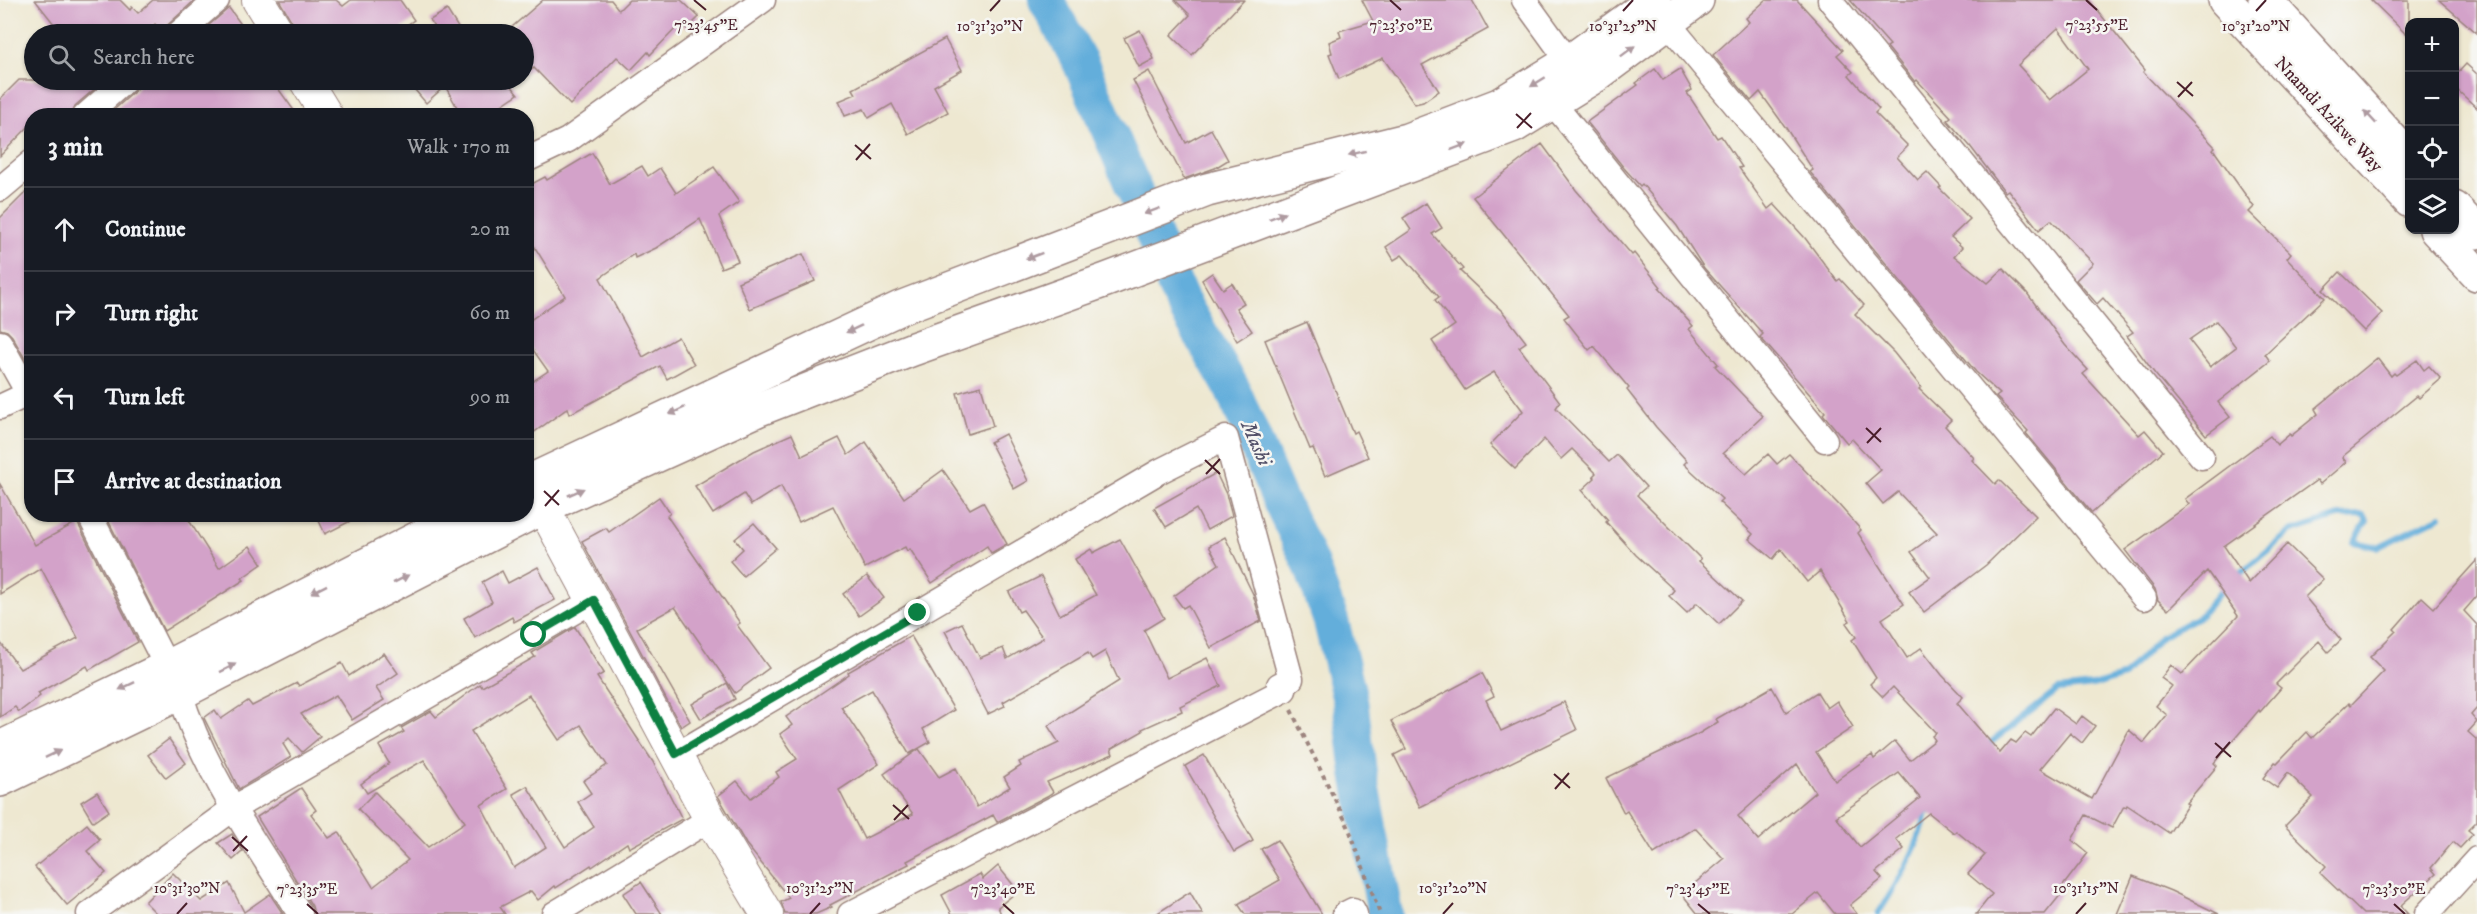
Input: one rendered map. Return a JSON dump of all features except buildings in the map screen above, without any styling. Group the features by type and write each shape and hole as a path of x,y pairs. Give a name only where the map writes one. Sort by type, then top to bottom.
{"main road":[{"path":"534,485 900,308 1207,190 1407,140 1499,105 1569,62 1661,11 1697,0"},
{"name":"Nnamdi Azikwe Way","path":"2225,0 2405,197"},
{"name":"Nnamdi Azikwe Way","path":"2265,0 2405,155"},
{"path":"534,485 757,410 913,349 1222,237 1514,126 1595,76 1661,11"},
{"path":"2459,213 2477,232"},
{"path":"2440,234 2477,274"},
{"path":"0,780 451,522"},
{"path":"0,748 173,680 465,522"}],"street":[{"path":"189,24 217,0"},
{"path":"258,0 273,24"},
{"path":"534,156 568,140 762,0"},
{"path":"1524,0 1569,62"},
{"path":"1830,0 2202,457"},
{"path":"1661,11 2144,598"},
{"path":"94,108 115,90"},
{"path":"311,90 322,108"},
{"path":"1552,102 1825,440"},
{"path":"0,189 24,169"},
{"path":"0,343 24,385"},
{"path":"0,407 24,397"},
{"path":"676,754 1160,471 1226,438 1291,679 1279,685 1284,690 850,914"},
{"path":"534,490 710,819 767,914"},
{"path":"93,522 173,680 189,722 234,808 300,914"},
{"path":"89,914 234,808 594,600"},
{"path":"554,914 710,819"},
{"path":"2427,914 2477,859"},
{"path":"1345,914 1353,910 1355,914"}],"path":[{"path":"1279,685 1348,826 1380,914"}],"waterway":[{"name":"Mashi","path":"1046,0 1080,62 1181,300 1232,388 1278,496 1310,562 1331,621 1350,700 1359,773 1385,914"},
{"path":"2236,577 2290,532 2339,516 2363,515 2367,521 2354,542 2378,547 2441,516"},
{"path":"1985,747 2058,690 2093,686 2124,676 2161,637 2200,616 2226,585"},
{"path":"1878,914 1914,850 1928,808"}],"route":[{"path":"534,635 594,600 676,754 918,613"}]}
